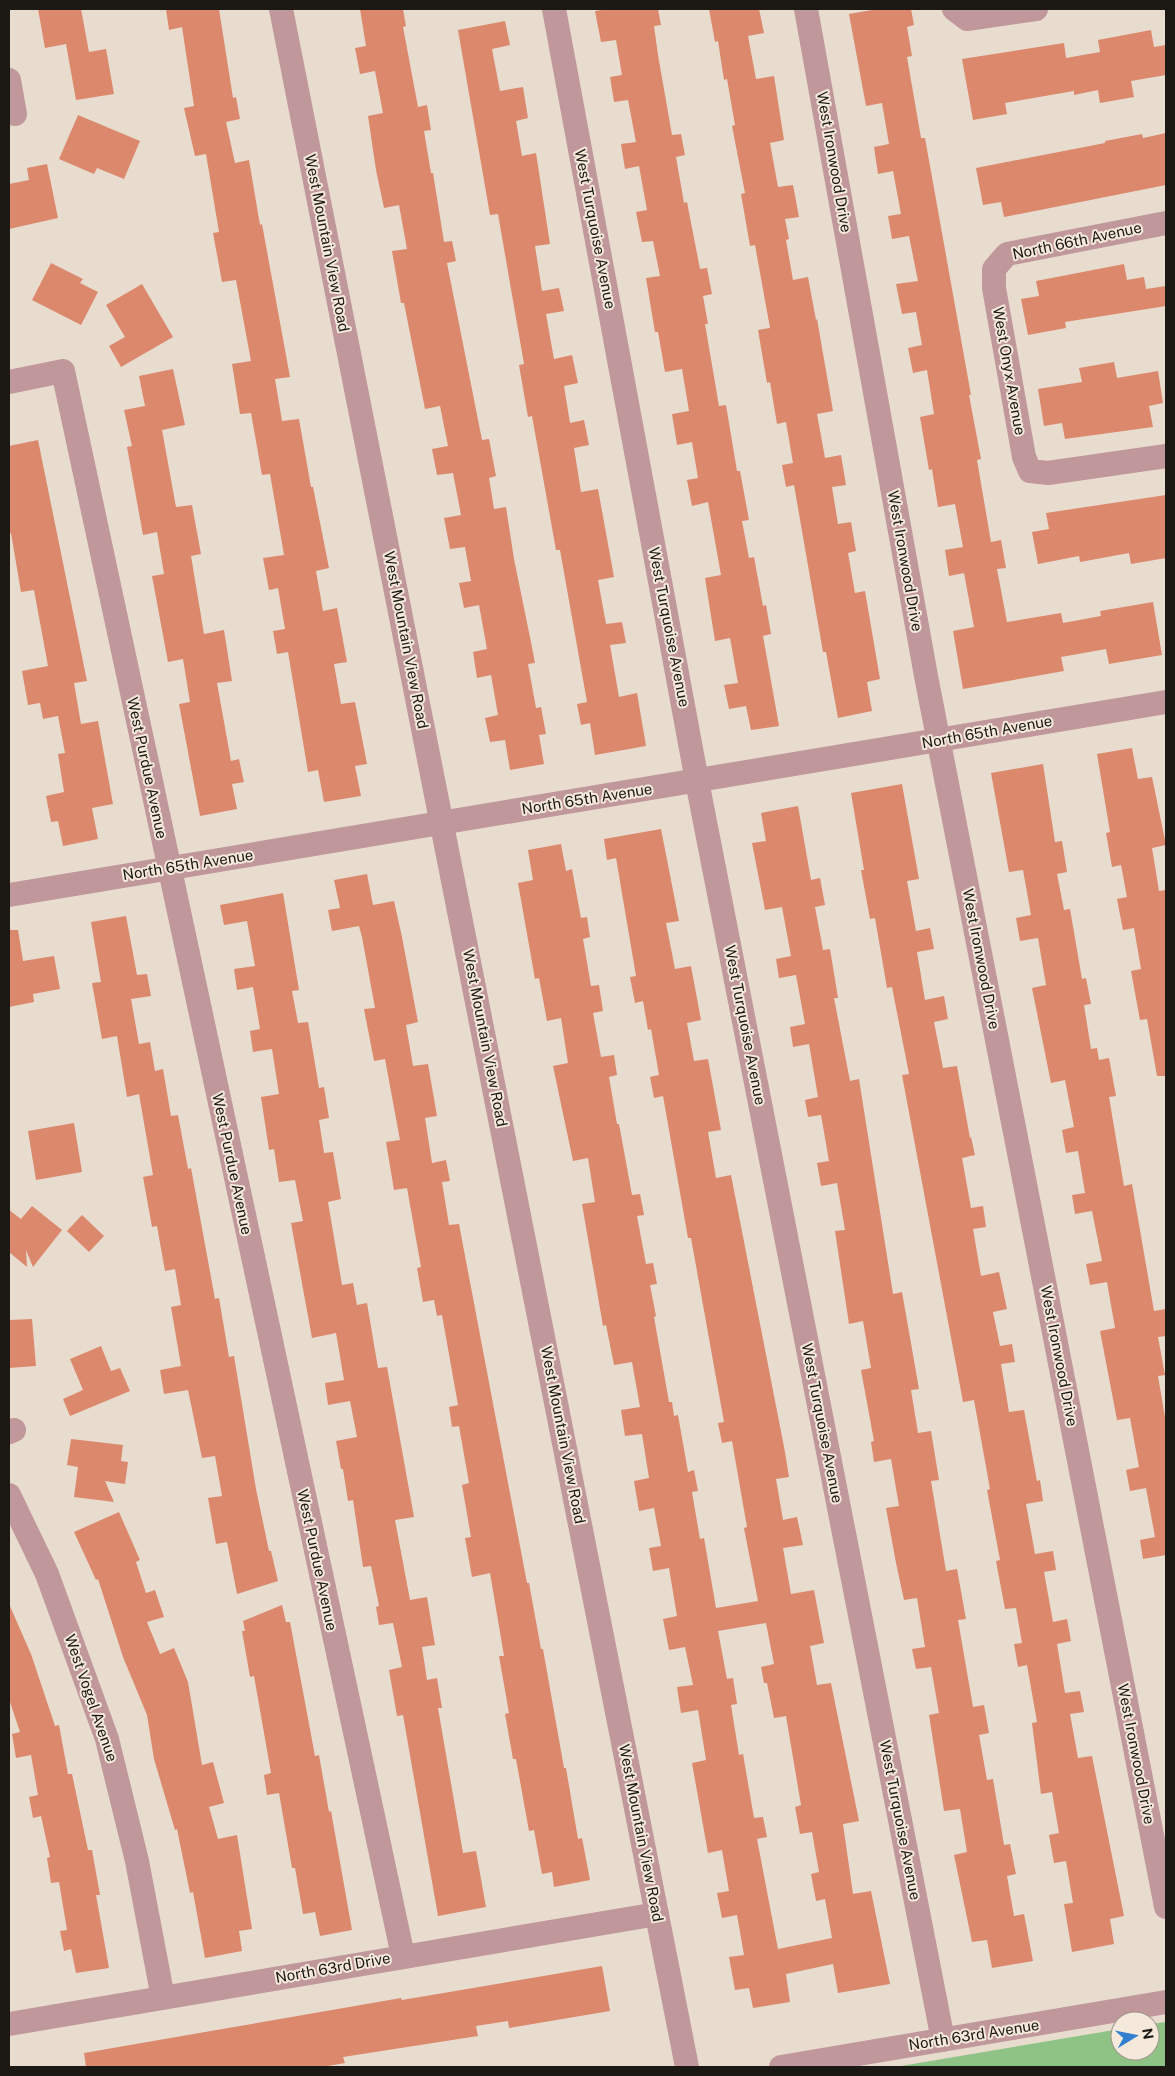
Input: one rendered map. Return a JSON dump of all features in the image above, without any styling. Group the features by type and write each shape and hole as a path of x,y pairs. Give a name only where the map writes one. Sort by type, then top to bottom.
{"street":[{"name":"West Mountain View Road","path":"281,9 687,2067"},
{"name":"West Turquoise Avenue","path":"554,9 697,781 943,2040"},
{"name":"West Ironwood Drive","path":"806,9 939,740 1166,1907"},
{"path":"955,10 967,19 1036,9"},
{"path":"9,80 15,114"},
{"name":"North 66th Avenue","path":"994,269 1007,254 1166,223"},
{"name":"West Onyx Avenue","path":"994,269 994,288 1024,457 1030,470 1048,473 1166,456"},
{"name":"West Purdue Avenue","path":"9,382 64,371 168,869 403,1956"},
{"name":"North 65th Avenue","path":"9,895 1166,702"},
{"name":"West Vogel Avenue","path":"9,1495 47,1574 107,1738 137,1861 163,1998"},
{"name":"North 63rd Drive","path":"9,2024 657,1914"},
{"name":"North 63rd Avenue","path":"781,2067 1166,2002"}],"green space":[{"path":"1166,2022 1166,2067 895,2067 1110,2031 1110,2061 1160,2061 1160,2023"}],"building":[{"path":"38,9 81,9 89,52 106,49 114,94 76,100 66,44 45,48"},
{"path":"166,9 219,9 233,98 236,97 240,119 226,122 235,163 249,160 260,225 262,224 290,377 275,379 282,421 299,419 311,487 313,487 329,568 316,571 323,611 337,608 347,662 334,664 341,704 355,702 367,764 355,766 361,796 324,802 318,770 308,772 288,652 277,654 273,631 285,629 278,588 269,590 263,558 284,555 270,474 262,475 251,413 240,414 232,364 251,361 236,280 222,282 213,233 219,232 206,154 195,156 184,108 194,106 182,27 169,30"},
{"path":"360,9 403,9 406,26 403,27 418,107 427,105 431,130 424,131 431,173 433,173 444,242 452,241 456,261 447,263 482,440 489,439 496,476 489,478 494,509 506,507 514,559 535,663 528,664 536,708 541,707 546,734 539,735 544,764 510,770 505,740 490,742 485,718 498,715 491,675 477,678 473,652 487,649 479,605 464,608 459,583 471,581 465,547 450,549 444,518 461,515 453,473 437,475 432,449 448,446 440,406 425,409 404,303 401,303 392,251 407,249 399,205 384,208 376,170 368,116 383,113 375,71 360,74 355,48 366,46"},
{"path":"609,9 658,9 661,25 654,26 658,55 672,135 681,134 685,155 676,157 684,203 687,202 700,269 707,268 712,294 703,296 708,324 705,324 719,406 726,405 737,471 740,471 749,520 742,521 749,558 754,557 763,606 766,605 771,634 763,636 779,726 751,730 746,706 729,709 724,685 738,683 730,638 715,641 705,578 721,575 708,502 692,506 687,480 698,478 692,442 677,445 672,414 689,411 682,369 665,372 658,332 655,332 646,278 660,276 653,241 642,242 636,212 647,210 639,166 625,169 621,144 636,142 628,100 614,102 610,77 622,75 616,40 601,42 595,11"},
{"path":"709,9 759,9 764,33 748,36 756,79 774,76 784,140 770,143 778,187 793,185 799,217 785,219 789,239 786,240 793,280 808,277 817,319 833,411 817,414 825,458 841,455 846,485 832,487 838,524 851,522 856,551 848,553 855,593 865,591 880,679 867,682 872,711 838,718 826,652 823,652 794,485 786,487 782,465 793,463 786,422 777,424 770,382 767,383 758,330 770,328 755,245 750,246 741,194 745,193 732,126 735,125 727,79 724,80 718,41 715,42"},
{"path":"878,9 911,9 914,25 907,27 912,56 907,57 921,138 925,138 971,395 969,395 981,459 977,460 991,542 1001,540 1006,568 997,569 1007,622 1061,613 1063,623 1101,616 1100,611 1153,602 1162,655 1109,664 1106,649 1061,657 1064,671 963,689 953,631 974,627 964,573 949,576 945,550 963,547 955,504 938,507 932,469 929,470 920,417 934,414 927,370 913,373 908,348 922,345 916,312 902,314 896,284 918,281 909,236 892,239 888,216 901,214 893,171 878,174 874,147 889,144 882,103 866,106 849,14"},
{"path":"505,21 510,45 492,49 500,91 523,87 528,118 516,121 522,156 536,153 550,244 535,246 542,291 559,288 564,311 546,314 554,359 572,355 578,383 564,386 570,423 584,420 589,445 574,448 581,492 598,489 614,577 598,580 606,624 622,622 626,643 610,645 619,697 637,693 646,746 595,755 590,723 581,725 577,704 587,702 560,550 556,550 532,416 528,417 519,365 524,364 498,214 490,215 458,30"},
{"path":"1151,30 1154,47 1166,45 1166,75 1131,81 1134,97 1100,103 1098,90 1074,95 1074,91 1005,103 1007,114 973,120 962,59 1064,43 1066,58 1100,52 1098,40"},
{"path":"78,115 140,141 124,179 97,168 94,174 59,159"},
{"path":"1166,133 1166,185 1004,217 1001,202 983,205 976,168 1142,134 1143,138"},
{"path":"47,164 58,218 9,229 9,184 29,180 27,168"},
{"path":"51,263 83,279 80,283 98,292 81,325 32,300"},
{"path":"1124,264 1127,280 1144,277 1146,289 1166,286 1166,306 1065,322 1066,328 1028,335 1021,299 1039,296 1036,281"},
{"path":"142,284 173,337 121,367 109,346 125,337 106,305"},
{"path":"1114,362 1117,378 1158,371 1163,403 1149,406 1153,427 1065,439 1062,423 1044,426 1038,389 1082,382 1079,368"},
{"path":"173,369 185,425 162,430 176,507 192,505 201,554 191,556 204,634 224,630 232,681 217,683 231,761 239,759 244,782 232,784 237,809 200,816 179,704 190,702 183,659 168,662 152,576 164,574 157,532 143,535 127,447 132,446 124,410 145,406 139,376"},
{"path":"38,440 87,681 74,683 81,724 98,721 113,804 92,808 98,839 63,846 58,821 51,822 46,796 64,792 58,754 65,753 58,716 43,719 40,703 28,705 22,671 48,666 34,590 21,592 11,533 9,534 9,446"},
{"path":"1166,495 1166,558 1131,564 1129,553 1080,562 1079,556 1038,564 1032,532 1049,529 1046,513"},
{"path":"1132,748 1138,779 1152,777 1166,845 1152,848 1159,891 1166,890 1166,1076 1157,1076 1147,1019 1140,1020 1131,971 1141,969 1134,928 1123,930 1117,899 1127,897 1121,865 1112,867 1106,833 1110,832 1097,754"},
{"path":"1043,764 1055,842 1062,841 1067,872 1057,874 1064,910 1070,909 1082,979 1086,978 1091,1004 1084,1005 1091,1049 1097,1048 1099,1060 1109,1058 1116,1096 1109,1097 1124,1186 1132,1184 1154,1311 1166,1309 1166,1336 1158,1337 1165,1375 1158,1376 1166,1423 1166,1555 1143,1559 1140,1540 1155,1537 1146,1488 1130,1491 1126,1470 1139,1467 1130,1418 1117,1420 1100,1331 1115,1328 1107,1282 1090,1285 1086,1264 1102,1261 1092,1211 1075,1214 1072,1195 1085,1193 1078,1151 1066,1153 1062,1130 1074,1127 1065,1080 1051,1083 1032,988 1046,985 1038,938 1020,941 1016,918 1031,915 1023,870 1009,872 991,773"},
{"path":"902,784 919,879 907,881 916,931 930,928 934,949 917,952 925,1000 944,996 948,1019 934,1022 943,1068 957,1066 970,1138 975,1155 962,1158 971,1208 983,1206 986,1227 973,1229 981,1276 999,1272 1007,1309 993,1312 1000,1346 1012,1344 1015,1362 1001,1364 1009,1412 1024,1410 1037,1481 1040,1480 1043,1501 1026,1504 1035,1554 1053,1551 1056,1570 1044,1572 1053,1622 1067,1619 1071,1641 1057,1644 1065,1693 1080,1691 1084,1712 1070,1714 1078,1758 1092,1756 1124,1916 1110,1919 1114,1944 1072,1952 1064,1904 1073,1903 1066,1861 1054,1863 1049,1835 1059,1833 1052,1792 1041,1794 1032,1723 1037,1722 1027,1665 1018,1667 1014,1644 1022,1643 1016,1608 1005,1609 996,1561 1000,1560 987,1490 990,1489 974,1400 963,1402 902,1075 909,1074 892,987 887,988 875,918 870,919 861,870 864,870 851,793"},
{"path":"798,806 811,880 820,878 825,905 815,907 823,950 830,949 838,998 834,998 850,1081 859,1079 893,1294 902,1292 919,1389 911,1390 918,1433 931,1431 939,1480 931,1481 946,1571 957,1569 966,1619 958,1620 973,1707 984,1705 989,1733 979,1735 987,1780 993,1779 1004,1845 1010,1844 1016,1874 1007,1876 1014,1916 1024,1914 1033,1961 992,1968 987,1940 972,1942 954,1855 967,1852 960,1809 944,1811 929,1715 939,1713 931,1667 916,1669 912,1649 925,1647 917,1598 904,1600 886,1508 899,1506 891,1459 874,1462 871,1442 874,1441 861,1370 871,1368 863,1321 849,1324 835,1231 845,1230 837,1183 821,1186 817,1163 829,1161 821,1115 808,1117 805,1100 818,1097 809,1044 793,1047 790,1027 805,1024 796,975 779,978 776,959 791,956 782,907 765,910 752,843 766,841 761,813"},
{"path":"661,829 679,921 666,923 675,969 691,966 701,1020 687,1023 694,1061 708,1059 721,1130 708,1132 716,1178 731,1175 785,1452 789,1477 776,1479 783,1520 797,1517 803,1545 783,1548 791,1594 814,1590 824,1643 810,1646 817,1685 831,1683 859,1821 843,1824 853,1894 871,1891 890,1984 838,1993 833,1964 786,1974 790,2002 753,2008 749,1988 735,1990 729,1957 744,1955 737,1915 722,1918 717,1893 729,1891 722,1850 708,1853 692,1763 706,1760 698,1710 681,1713 677,1687 693,1685 685,1647 669,1650 663,1619 677,1616 669,1568 653,1571 649,1548 661,1546 654,1508 639,1511 634,1481 649,1478 642,1434 625,1436 621,1410 640,1407 632,1362 614,1365 606,1325 603,1326 582,1204 595,1202 588,1158 573,1161 553,1066 568,1063 561,1018 547,1021 539,978 535,979 518,883 533,880 528,850 561,844 566,871 572,869 581,918 587,917 590,937 583,939 591,986 599,985 603,1011 593,1013 601,1057 614,1055 617,1075 609,1077 617,1124 619,1124 632,1195 640,1194 644,1215 637,1216 646,1264 653,1263 657,1284 650,1285 669,1402 672,1402 674,1416 678,1415 688,1472 694,1470 698,1491 692,1492 700,1539 704,1538 716,1608 758,1601 744,1528 747,1527 732,1441 722,1443 718,1423 724,1422 691,1238 688,1238 663,1096 654,1098 650,1077 659,1075 651,1029 648,1030 643,1001 635,1003 630,977 636,976 616,858 607,860 604,839","holes":["766,1623 774,1664 761,1667 764,1683 767,1683 774,1718 786,1716 801,1805 795,1807 800,1834 812,1832 819,1872 811,1874 816,1901 825,1899 832,1938 778,1949 757,1839 767,1837 763,1817 754,1818 743,1754 739,1755 731,1705 737,1704 733,1678 727,1679 718,1631"]},
{"path":"367,874 373,905 394,901 402,937 418,1022 406,1025 413,1066 428,1064 437,1116 425,1118 432,1163 446,1160 450,1181 442,1182 449,1225 459,1224 527,1583 529,1583 541,1649 543,1649 578,1839 582,1838 590,1880 554,1887 552,1872 542,1874 534,1830 529,1831 516,1759 513,1759 505,1714 509,1713 499,1656 504,1656 490,1573 472,1577 465,1538 471,1537 462,1485 469,1483 459,1426 452,1427 449,1407 458,1405 442,1315 437,1316 434,1300 423,1302 417,1268 421,1267 407,1188 394,1190 386,1142 400,1140 385,1059 374,1061 364,1009 375,1008 362,937 359,926 332,931 328,910 340,908 334,880"},
{"path":"283,893 299,990 292,991 298,1023 308,1022 319,1088 324,1087 329,1118 319,1120 324,1153 333,1152 341,1199 328,1202 342,1285 353,1283 357,1305 367,1303 378,1368 387,1367 414,1517 395,1520 410,1600 427,1597 435,1645 422,1647 427,1680 437,1678 442,1708 438,1708 463,1853 476,1851 486,1907 438,1916 403,1715 397,1716 389,1670 402,1667 393,1623 379,1625 376,1607 379,1606 371,1566 363,1567 353,1500 348,1501 336,1441 357,1437 350,1401 328,1405 325,1383 344,1380 336,1333 312,1338 291,1223 303,1221 295,1180 279,1182 274,1149 269,1150 261,1097 279,1094 272,1049 253,1052 250,1031 260,1029 253,987 237,990 234,969 255,966 247,921 224,925 220,905"},
{"path":"126,916 137,975 147,974 151,996 131,999 139,1044 150,1042 155,1071 163,1069 171,1116 178,1115 188,1169 191,1168 215,1299 219,1298 229,1357 234,1356 256,1489 269,1551 271,1551 278,1581 237,1594 227,1542 216,1544 208,1498 222,1496 215,1456 202,1458 188,1390 164,1394 160,1370 181,1366 171,1307 181,1305 175,1269 165,1271 157,1226 152,1227 143,1177 153,1175 139,1094 127,1097 117,1036 102,1039 92,983 101,982 91,922"},
{"path":"9,930 18,930 23,961 54,956 60,989 33,994 34,1002 9,1007"},
{"path":"74,1123 82,1172 36,1180 28,1131"},
{"path":"32,1206 62,1230 33,1267 26,1250 27,1267 9,1252 9,1210 21,1219"},
{"path":"82,1215 104,1236 89,1252 67,1231"},
{"path":"32,1319 36,1366 9,1368 9,1320"},
{"path":"101,1346 111,1371 120,1368 130,1391 70,1416 63,1399 83,1390 70,1359"},
{"path":"71,1439 123,1445 121,1461 128,1462 125,1484 105,1481 114,1502 74,1497 78,1467 67,1465"},
{"path":"119,1512 140,1560 136,1562 146,1593 155,1590 164,1617 147,1622 160,1654 174,1648 188,1682 202,1765 213,1762 224,1803 209,1807 218,1839 237,1835 252,1929 239,1931 242,1951 205,1958 193,1892 190,1893 177,1829 175,1830 154,1759 147,1715 123,1657 98,1579 96,1580 74,1532"},
{"path":"9,1604 31,1654 55,1726 59,1725 68,1774 72,1774 88,1850 92,1850 100,1895 96,1895 109,1968 76,1973 71,1949 64,1951 60,1931 67,1930 59,1882 51,1883 47,1858 50,1857 41,1816 33,1818 29,1797 38,1795 31,1755 16,1758 12,1734 20,1732 9,1699"},
{"path":"282,1605 286,1622 290,1622 315,1756 319,1755 352,1930 320,1936 315,1912 303,1914 295,1868 292,1868 279,1793 267,1795 264,1775 271,1773 254,1676 250,1677 242,1631 245,1631 243,1621"},
{"path":"602,1966 610,2011 509,2028 508,2021 476,2026 478,2036 343,2057 345,2063 322,2067 86,2067 84,2053 401,1998 402,2000"}]}
